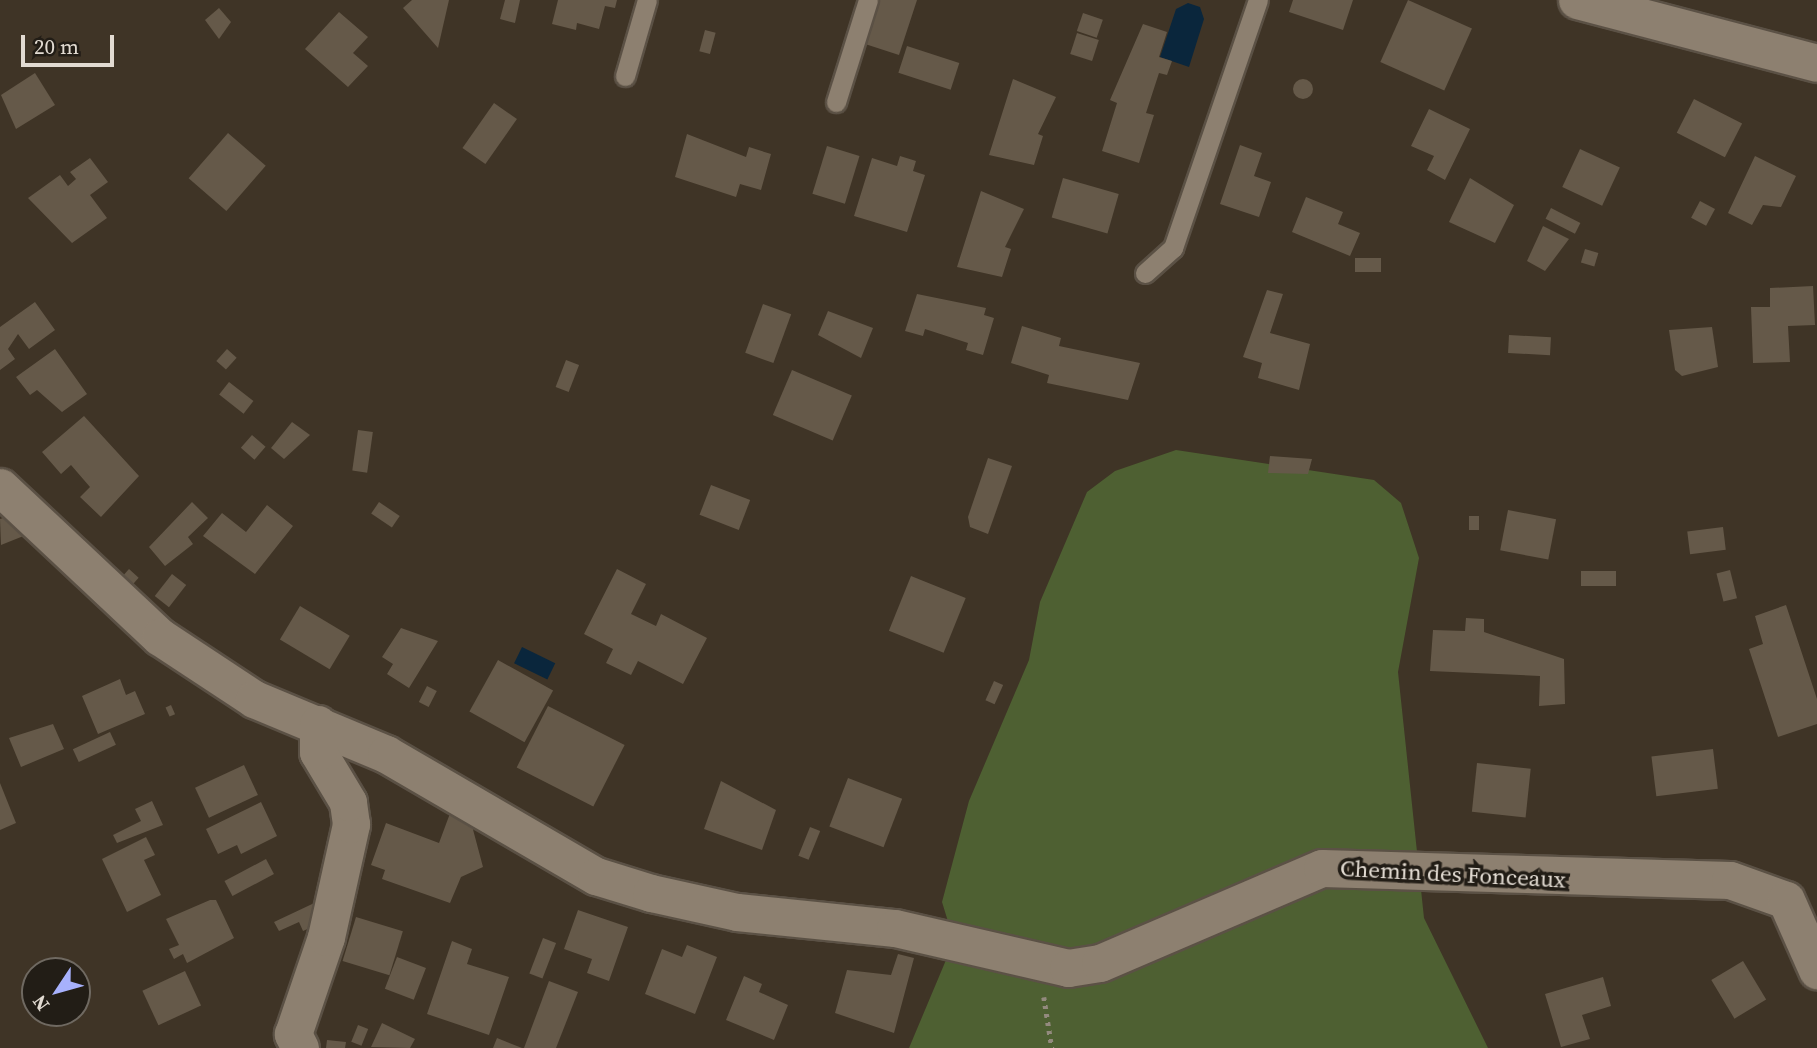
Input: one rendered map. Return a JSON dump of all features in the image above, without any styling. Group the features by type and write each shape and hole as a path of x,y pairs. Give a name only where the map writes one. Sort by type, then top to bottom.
{"street":[{"path":"1577,0 1817,63"},
{"name":"Chemin des Fonceaux","path":"0,487 160,637 254,699 318,724 435,781 596,876 737,912 895,928 1039,963 1100,963 1322,868 1415,868 1570,880 1750,883 1786,900 1817,970"},
{"path":"300,1048 293,1034 329,925 351,824 348,802 318,752 318,724"}],"lane":[{"path":"625,76 647,0"},
{"path":"836,102 867,0"},
{"path":"1145,273 1173,248 1258,0"}],"path":[{"path":"1039,963 1052,1048"}],"green space":[{"path":"1176,450 1374,480 1401,503 1419,558 1398,672 1424,918 1488,1048 909,1048 954,941 942,902 969,801 1029,660 1040,602 1087,492 1115,471"}],"water":[{"path":"1188,3 1200,7 1204,19 1189,67 1160,57 1176,9"},
{"path":"522,647 555,663 547,679 514,663"}],"building":[{"path":"412,0 449,0 438,48 403,8"},
{"path":"505,0 520,0 515,23 500,19"},
{"path":"558,0 617,0 615,8 605,6 599,29 577,23 576,30 552,24"},
{"path":"876,0 917,0 899,55 862,43"},
{"path":"1293,0 1353,0 1343,30 1289,12"},
{"path":"1408,0 1472,28 1444,91 1380,62"},
{"path":"219,8 231,22 219,39 205,20"},
{"path":"339,12 368,37 353,53 368,66 348,87 305,49"},
{"path":"1083,13 1103,20 1097,38 1077,31"},
{"path":"1143,24 1167,32 1159,57 1172,61 1167,75 1159,73 1146,113 1154,115 1139,163 1102,151 1117,103 1110,100"},
{"path":"705,30 716,33 710,54 699,51"},
{"path":"1077,33 1099,40 1092,61 1070,54"},
{"path":"907,46 959,63 951,90 898,73"},
{"path":"35,73 55,105 16,129 1,95"},
{"path":"1013,79 1056,97 1038,134 1043,136 1034,165 989,155"},
{"path":"1303,79 1310,82 1313,89 1310,96 1303,99 1296,96 1293,89 1296,82"},
{"path":"1694,99 1742,124 1725,157 1677,133"},
{"path":"494,103 517,119 485,164 462,148"},
{"path":"1429,109 1470,129 1445,180 1427,170 1434,156 1411,146"},
{"path":"228,133 266,166 226,211 189,178"},
{"path":"687,134 746,157 749,147 771,154 761,190 740,184 736,197 675,177"},
{"path":"1240,145 1262,153 1254,176 1271,182 1259,217 1220,204"},
{"path":"827,146 860,156 845,204 812,194"},
{"path":"1580,149 1620,168 1602,206 1562,187"},
{"path":"900,156 916,161 913,171 925,175 907,232 854,216 872,158 897,166"},
{"path":"1755,156 1796,176 1781,207 1763,205 1752,225 1728,213"},
{"path":"90,158 108,182 90,195 107,218 72,243 28,198 60,175 68,186 76,179 70,172"},
{"path":"1063,178 1119,194 1107,233 1052,217"},
{"path":"1470,178 1514,205 1495,243 1449,222"},
{"path":"981,191 1024,209 1005,247 1011,249 1002,277 957,267"},
{"path":"1306,197 1343,212 1338,224 1360,233 1350,256 1292,232"},
{"path":"1700,201 1715,209 1706,226 1691,218"},
{"path":"1551,208 1580,223 1575,234 1546,219"},
{"path":"1543,226 1569,239 1545,271 1527,261"},
{"path":"1585,249 1598,253 1594,266 1581,262"},
{"path":"1355,258 1381,258 1381,272 1355,272"},
{"path":"1813,286 1815,325 1788,326 1790,362 1753,363 1751,307 1770,307 1770,288"},
{"path":"1267,290 1283,294 1270,333 1310,344 1299,390 1258,378 1262,363 1243,357"},
{"path":"917,294 986,308 984,315 994,318 983,355 966,350 968,343 925,329 923,336 905,331"},
{"path":"35,302 55,330 29,349 18,334 8,349 15,359 0,370 0,327"},
{"path":"763,304 791,314 773,363 745,353"},
{"path":"828,311 873,328 861,358 818,335"},
{"path":"1022,326 1061,338 1059,346 1140,363 1128,400 1047,383 1049,375 1011,363"},
{"path":"1712,327 1718,367 1682,376 1675,370 1669,330"},
{"path":"1509,335 1551,337 1550,355 1508,353"},
{"path":"55,349 87,394 62,412 37,390 30,395 16,377"},
{"path":"227,349 237,358 226,370 216,361"},
{"path":"566,360 579,365 569,392 556,387"},
{"path":"792,370 852,395 833,441 773,415"},
{"path":"229,382 253,401 244,414 219,395"},
{"path":"84,416 139,476 101,517 80,497 90,487 71,465 61,474 42,452"},
{"path":"292,422 310,435 284,459 271,448"},
{"path":"358,430 373,432 367,473 352,471"},
{"path":"252,435 266,447 254,460 241,448"},
{"path":"1270,456 1312,459 1308,474 1268,473"},
{"path":"988,458 1012,466 988,534 970,527 968,517"},
{"path":"711,485 750,500 739,530 700,515"},
{"path":"192,502 208,518 188,537 193,544 165,566 149,547"},
{"path":"379,502 400,516 392,528 371,514"},
{"path":"267,505 293,526 255,574 203,536 222,513 246,532"},
{"path":"1508,510 1556,519 1548,560 1500,550"},
{"path":"1469,516 1479,516 1479,530 1469,530"},
{"path":"6,517 26,535 1,545 0,519"},
{"path":"1723,527 1726,550 1690,554 1687,531"},
{"path":"129,569 139,578 133,584 124,575"},
{"path":"617,569 646,584 631,614 656,626 661,614 707,638 683,684 638,661 631,675 606,663 613,649 584,634"},
{"path":"1730,570 1737,598 1723,602 1716,573"},
{"path":"1581,571 1616,571 1616,586 1581,586"},
{"path":"172,574 186,585 169,607 155,596"},
{"path":"911,576 966,598 944,653 889,631"},
{"path":"1786,605 1817,699 1817,724 1778,737 1749,649 1763,644 1755,616"},
{"path":"300,606 350,636 330,669 280,639"},
{"path":"1466,618 1484,619 1484,632 1564,659 1565,704 1539,706 1540,676 1430,671 1433,630 1465,631"},
{"path":"401,628 438,641 409,688 387,674 393,664 382,657"},
{"path":"498,660 553,691 524,742 469,712"},
{"path":"120,679 126,695 135,691 145,714 98,734 82,696"},
{"path":"994,681 1003,685 995,704 985,700"},
{"path":"427,686 437,691 429,707 419,702"},
{"path":"171,705 175,714 170,717 166,707"},
{"path":"548,706 625,745 593,807 517,767"},
{"path":"53,724 64,749 21,767 9,738"},
{"path":"110,732 116,745 79,762 73,749"},
{"path":"1713,749 1718,789 1656,796 1651,757"},
{"path":"1477,763 1531,769 1526,817 1472,812"},
{"path":"244,765 258,795 209,818 195,788"},
{"path":"848,778 902,799 884,847 829,827"},
{"path":"721,781 776,810 762,850 704,829"},
{"path":"0,783 16,823 0,830"},
{"path":"152,801 163,825 117,843 113,835 141,821 135,809"},
{"path":"261,802 277,836 241,854 237,845 218,854 206,829"},
{"path":"452,808 471,822 483,867 461,877 450,903 382,879 385,870 371,865 386,823 439,843"},
{"path":"810,827 820,831 809,860 798,856"},
{"path":"146,837 155,855 144,860 161,895 127,912 102,859"},
{"path":"266,859 274,874 232,896 225,881"},
{"path":"327,897 319,924 303,931 299,922 279,931 274,922"},
{"path":"210,900 216,900 234,938 187,963 183,954 174,959 169,949 179,945 166,919"},
{"path":"578,910 628,927 609,981 587,973 592,959 564,949"},
{"path":"356,917 403,931 389,975 343,961"},
{"path":"543,938 556,943 542,978 529,973"},
{"path":"452,941 472,949 467,964 509,977 489,1035 427,1014"},
{"path":"687,945 717,957 695,1014 645,994 662,949 682,957"},
{"path":"898,954 914,958 894,1033 835,1013 847,970 891,975"},
{"path":"397,957 426,968 414,1000 385,989"},
{"path":"1743,961 1766,1000 1734,1019 1711,980"},
{"path":"185,971 201,1005 158,1025 142,991"},
{"path":"744,976 762,984 759,992 788,1005 774,1040 726,1020"},
{"path":"1603,977 1611,1006 1582,1015 1590,1039 1561,1047 1545,994"},
{"path":"549,981 578,992 556,1048 524,1048"},
{"path":"382,1023 415,1039 410,1048 371,1047"},
{"path":"358,1025 368,1029 361,1046 351,1042"},
{"path":"497,1038 522,1048 493,1048"},
{"path":"327,1040 346,1042 345,1048 326,1048"}]}
